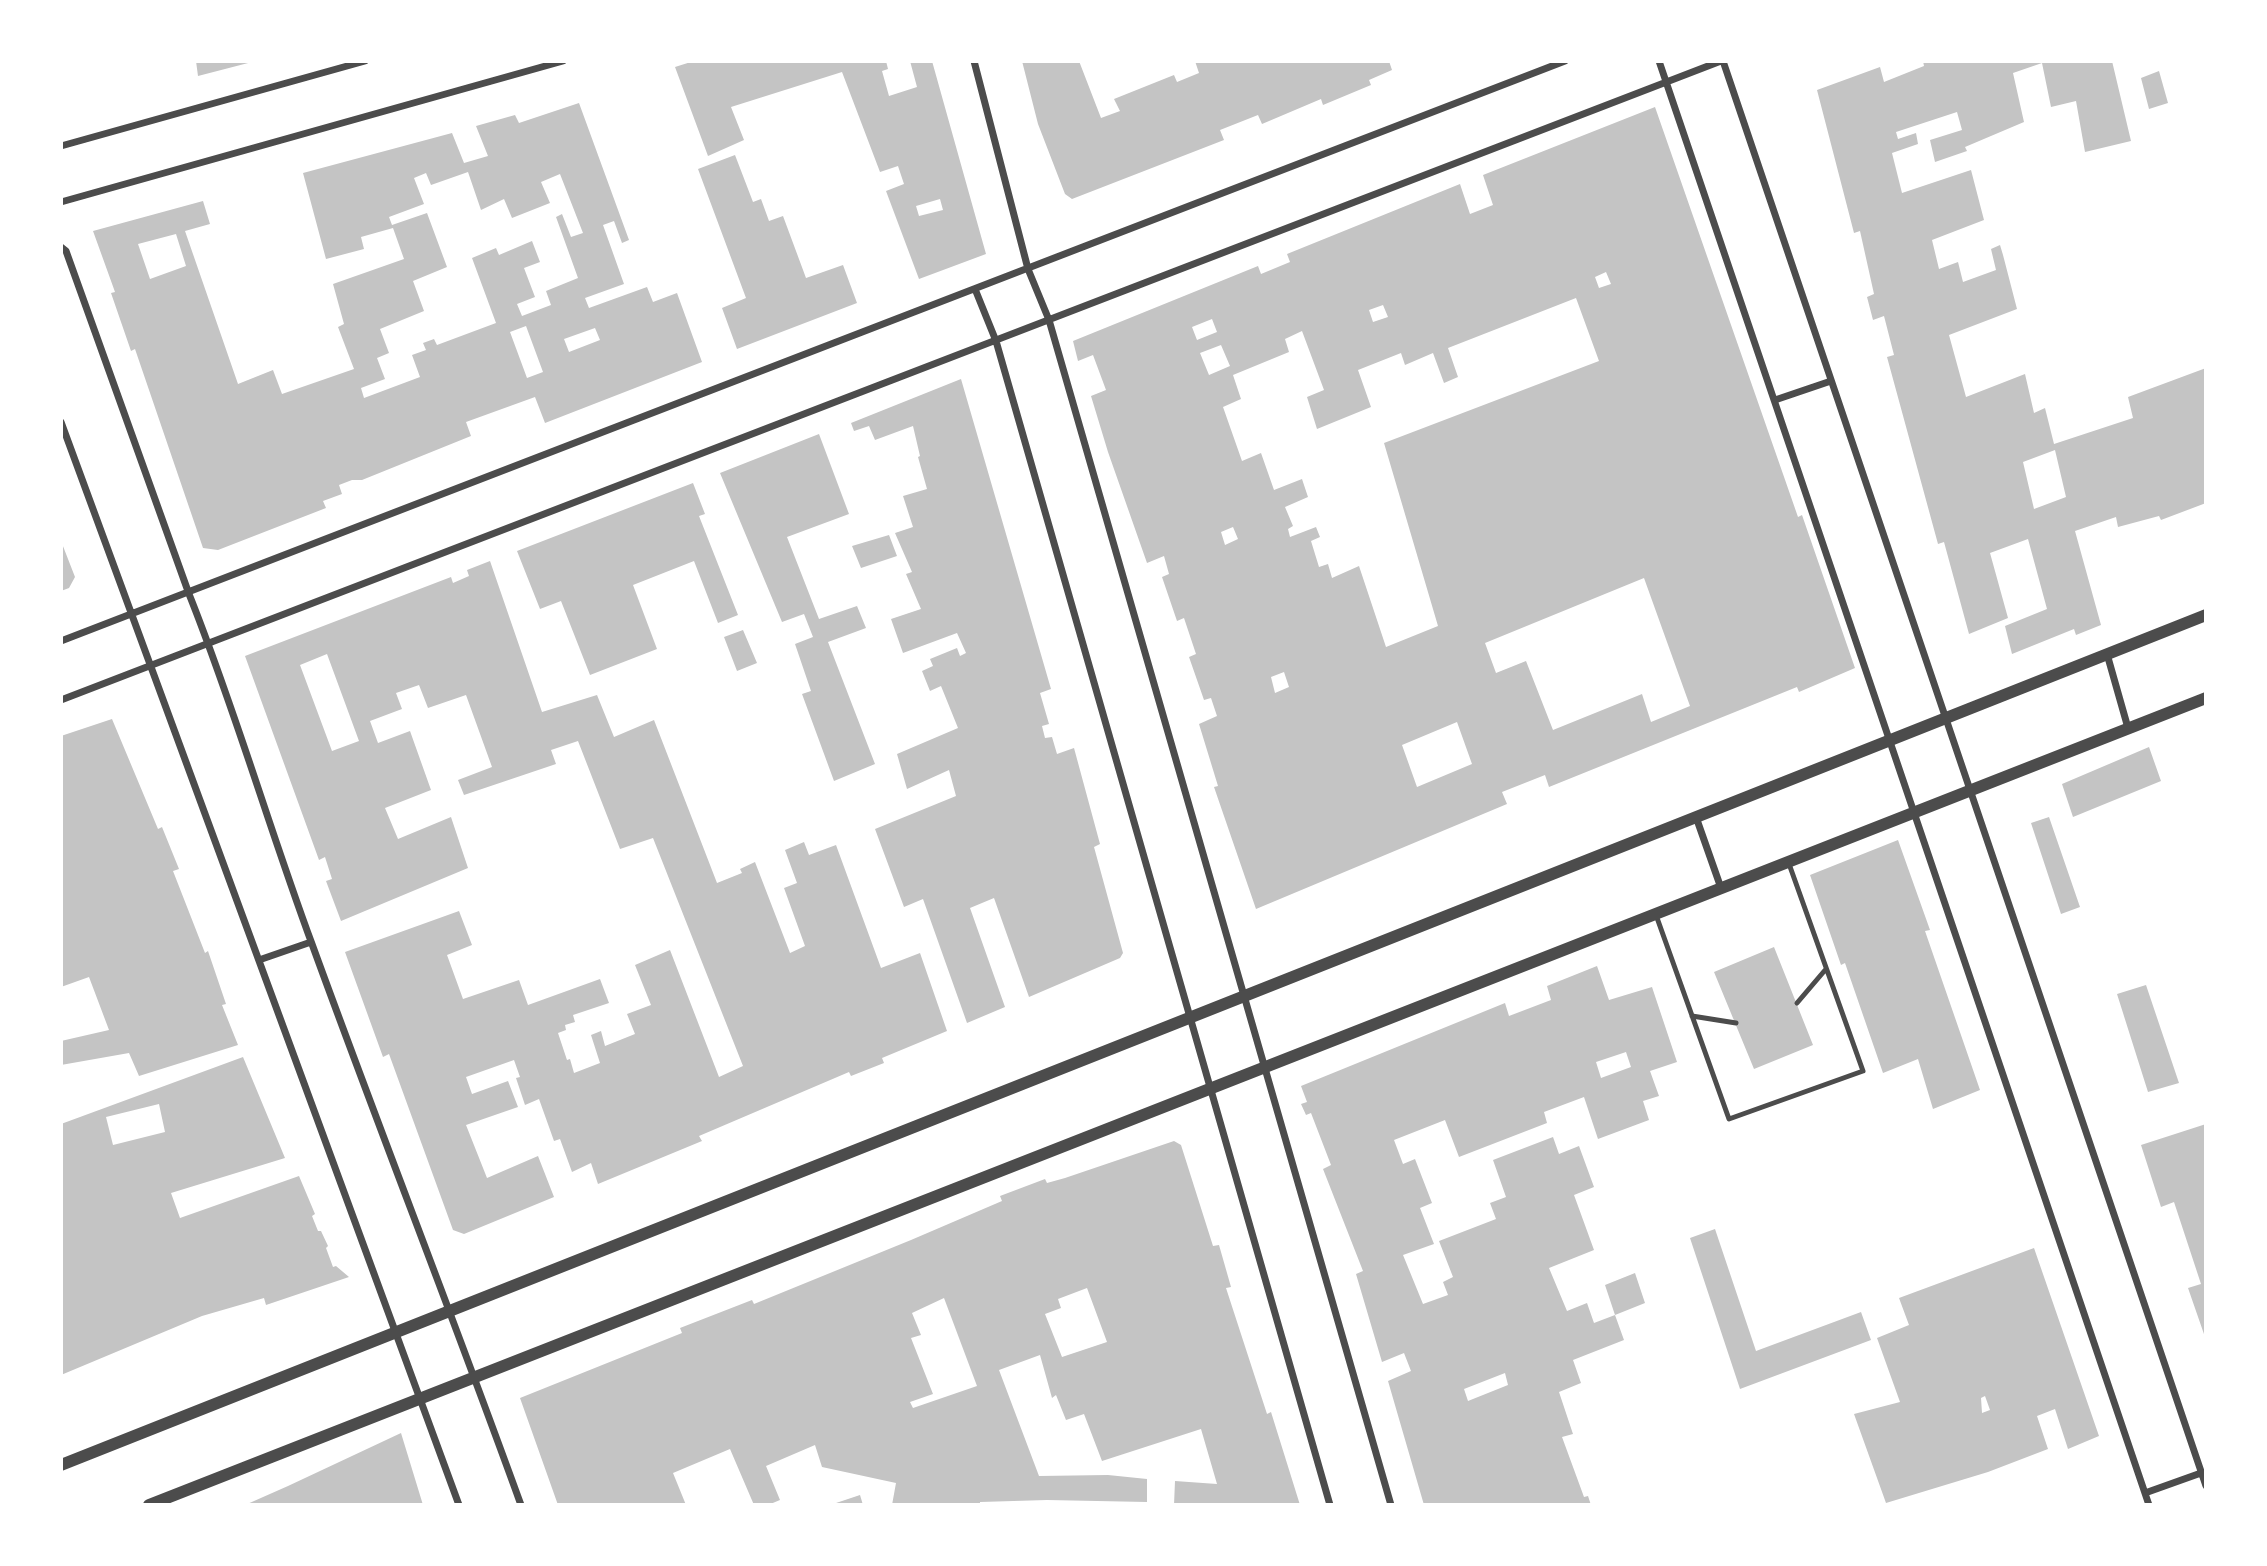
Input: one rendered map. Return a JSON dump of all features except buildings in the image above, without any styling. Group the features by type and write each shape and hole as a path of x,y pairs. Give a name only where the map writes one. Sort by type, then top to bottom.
{"street":[{"path":"61,146 365,61"},
{"path":"61,202 563,61"},
{"path":"974,61 1028,269 1049,320 1391,1505"},
{"path":"61,641 189,594 1565,61"},
{"path":"1659,61 2149,1505"},
{"path":"61,700 1722,61 2206,1486"},
{"path":"61,247 66,251 209,644 311,942 521,1505"},
{"path":"975,289 996,341 1330,1505"},
{"path":"1775,400 1831,381"},
{"path":"61,422 459,1505"},
{"path":"61,1465 2206,615"},
{"path":"2107,654 2128,728"},
{"path":"149,1505 2206,698"},
{"path":"1696,817 1721,888"},
{"path":"259,960 311,942"},
{"path":"2145,1493 2201,1472"}],"lane":[{"path":"1656,913 1729,1119 1863,1071 1788,862"},
{"path":"1797,1003 1826,969"},
{"path":"1692,1016 1736,1023"}]}
